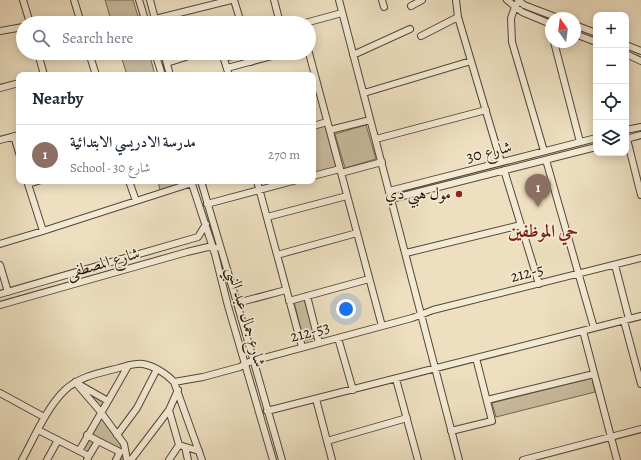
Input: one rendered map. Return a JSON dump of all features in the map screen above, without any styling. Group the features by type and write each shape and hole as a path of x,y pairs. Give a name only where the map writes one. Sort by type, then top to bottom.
{"street":[{"path":"23,0 28,16"},
{"path":"74,0 79,16"},
{"path":"139,0 144,16"},
{"path":"150,0 155,16"},
{"path":"172,16 218,2 231,0"},
{"path":"234,0 238,16"},
{"path":"274,0 278,16"},
{"path":"339,0 459,460"},
{"path":"411,6 422,0"},
{"path":"456,0 458,17 502,162 500,166 504,170 539,284"},
{"path":"507,0 526,14 545,22"},
{"path":"544,151 512,42 510,26 515,7 519,1 545,13"},
{"path":"316,20 342,13"},
{"path":"421,36 458,17"},
{"path":"581,27 593,32"},
{"path":"0,31 16,28"},
{"path":"353,54 410,29"},
{"path":"581,36 593,41"},
{"path":"629,46 641,51"},
{"path":"556,48 580,142"},
{"path":"629,55 641,61"},
{"path":"40,60 43,72"},
{"path":"91,60 95,72"},
{"path":"157,60 161,72"},
{"path":"166,60 169,72"},
{"path":"167,63 176,60"},
{"path":"224,60 227,72"},
{"path":"229,72 258,60"},
{"path":"310,60 313,72"},
{"path":"364,93 471,61"},
{"path":"0,88 16,84"},
{"path":"316,87 330,130 382,326"},
{"path":"376,139 486,110"},
{"path":"330,130 370,120"},
{"path":"316,125 327,122"},
{"path":"629,129 641,127"},
{"path":"0,140 16,135"},
{"path":"629,138 641,135"},
{"name":"شارع 30","path":"389,191 593,139"},
{"name":"شارع 30","path":"392,199 593,148"},
{"path":"629,150 641,195"},
{"path":"546,160 594,328"},
{"path":"316,175 382,162"},
{"path":"29,184 43,231"},
{"path":"130,184 136,201"},
{"path":"0,244 186,184"},
{"name":"شارع جمال عبد النبي","path":"193,184 213,248 273,460"},
{"name":"شارع جمال عبد النبي","path":"202,184 220,248 238,303 267,411 282,460"},
{"path":"258,184 302,348"},
{"path":"201,211 208,206 282,184"},
{"path":"397,189 394,191 394,194 399,198"},
{"path":"267,217 347,196"},
{"name":"شارع المصطفى","path":"0,294 198,236 206,224"},
{"path":"406,253 521,225"},
{"path":"277,255 357,233"},
{"name":"شارع المصطفى","path":"0,305 187,252 208,247 220,248"},
{"name":"212-5","path":"420,314 641,258"},
{"path":"0,265 8,292"},
{"path":"615,265 641,384"},
{"path":"289,301 369,279"},
{"path":"238,303 286,290"},
{"path":"307,296 319,343"},
{"name":"212-53","path":"174,382 203,377 237,367 245,363 412,318 420,314"},
{"path":"267,411 641,316"},
{"path":"583,331 617,460"},
{"path":"338,338 353,390"},
{"path":"451,431 492,420 476,358"},
{"path":"23,460 44,417 64,391 75,382 92,374 135,364 144,364 157,369 174,382 202,460"},
{"path":"79,451 128,366"},
{"path":"117,435 137,408 157,369"},
{"path":"487,400 594,374"},
{"path":"396,379 418,460"},
{"path":"75,382 108,401"},
{"path":"75,382 101,412 117,435 124,446 127,460"},
{"path":"131,460 169,410 178,390"},
{"path":"0,393 44,417"},
{"path":"316,399 332,460"},
{"path":"169,410 188,460"},
{"path":"327,441 407,418"},
{"path":"522,460 641,429"},
{"path":"38,430 79,451 88,458 98,440"},
{"path":"87,435 120,452"},
{"path":"47,460 58,440"},
{"path":"116,460 124,446"},
{"path":"182,446 199,451"},
{"path":"169,460 182,446"}],"shaded area":[{"path":"105,0 133,0 138,16 110,16"},
{"path":"122,60 151,60 154,72 126,72"},
{"path":"325,125 336,167 316,172 316,128"},
{"path":"366,125 376,159 345,168 335,134"},
{"path":"159,184 181,184 160,190"},
{"path":"304,299 315,338 304,341 294,302"},
{"path":"592,378 595,392 496,417 492,403"},
{"path":"75,382 108,401 101,412"},
{"path":"101,412 124,446 127,460 116,460 120,453 98,440 89,456 79,451"}],"place":[{"name":"مول هبي دي","path":"459,194"},
{"name":"مدرسة الادريسي الابتدائية","path":"538,207"}],"district":[{"name":"حي الموظفين","path":"543,231"}]}
